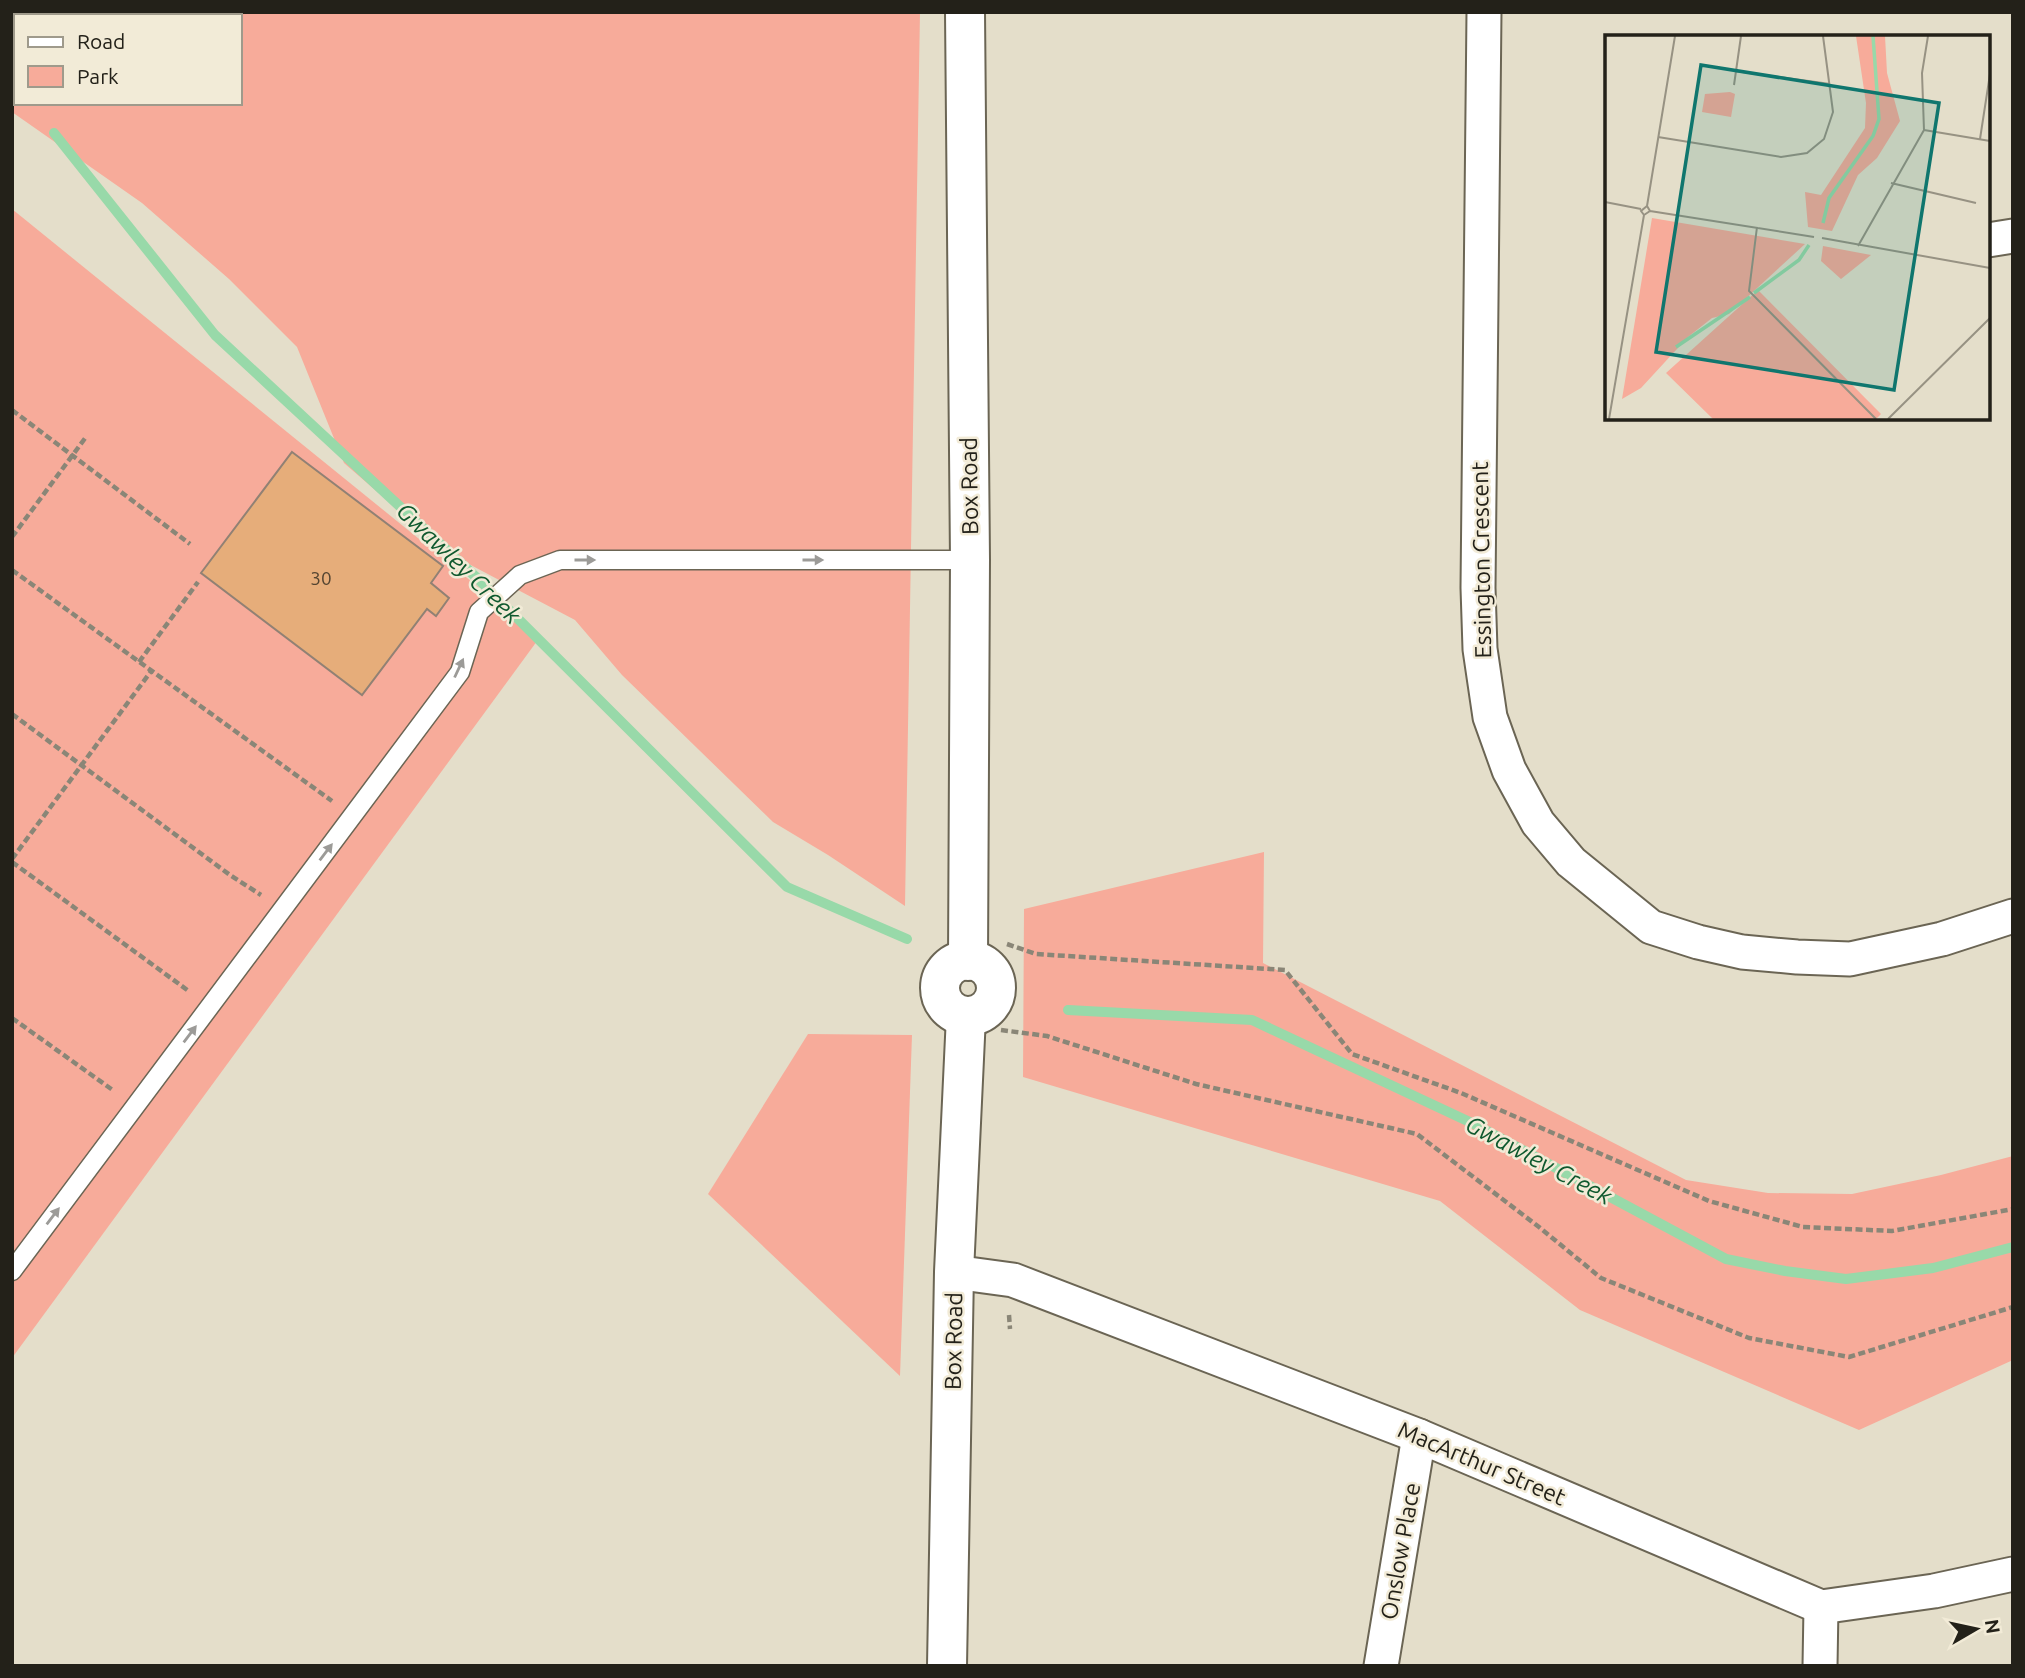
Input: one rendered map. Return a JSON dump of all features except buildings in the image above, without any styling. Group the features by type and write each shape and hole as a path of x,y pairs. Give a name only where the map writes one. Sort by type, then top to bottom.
{"street":[{"name":"Box Road","path":"947,1666 954,1272 966,1021 987,1009 996,989 988,968 978,962 968,961 970,560 965,12"},
{"name":"Essington Crescent","path":"1484,12 1478,588 1480,649 1490,717 1509,770 1538,823 1571,862 1651,927 1742,952 1850,959 1942,939 2013,916"},
{"path":"1990,240 2013,236"},
{"name":"MacArthur Street","path":"954,1272 1013,1280 1419,1436 1821,1607"},
{"name":"Onslow Place","path":"1381,1666 1419,1436"},
{"path":"1821,1666 1821,1607 1934,1591 2013,1574"}],"lane":[{"path":"12,1271 460,672 479,612 513,580 559,559 970,560"}],"path":[{"path":"12,410 190,544"},
{"path":"12,537 86,437"},
{"path":"12,570 352,816"},
{"path":"139,662 198,582"},
{"path":"152,670 12,861 210,1006"},
{"path":"12,714 230,875 283,909"},
{"path":"1010,946 1036,954 1285,970 1352,1054 1461,1093 1709,1201 1803,1227 1892,1231 2013,1209"},
{"path":"12,1018 135,1107"},
{"path":"966,1021 1047,1036 1196,1084 1417,1134 1601,1278 1749,1338 1849,1357 2013,1307"}],"green space":[{"path":"12,12 920,12 905,906 773,822 622,675 575,620 448,553 344,463 297,347 229,279 142,203 12,112"},
{"path":"12,209 540,637 12,1358"},
{"path":"1264,852 1263,963 1686,1180 1768,1193 1852,1194 2013,1156 2013,1360 1859,1430 1580,1310 1440,1201 1023,1077 1024,909"},
{"path":"808,1034 912,1035 900,1376 708,1194"}],"waterway":[{"name":"Gwawley Creek","path":"54,133 215,335 477,578 787,887 907,939"},
{"name":"Gwawley Creek","path":"1068,1010 1252,1020 1474,1124 1726,1259 1785,1271 1846,1279 1933,1268 2013,1247"}]}
